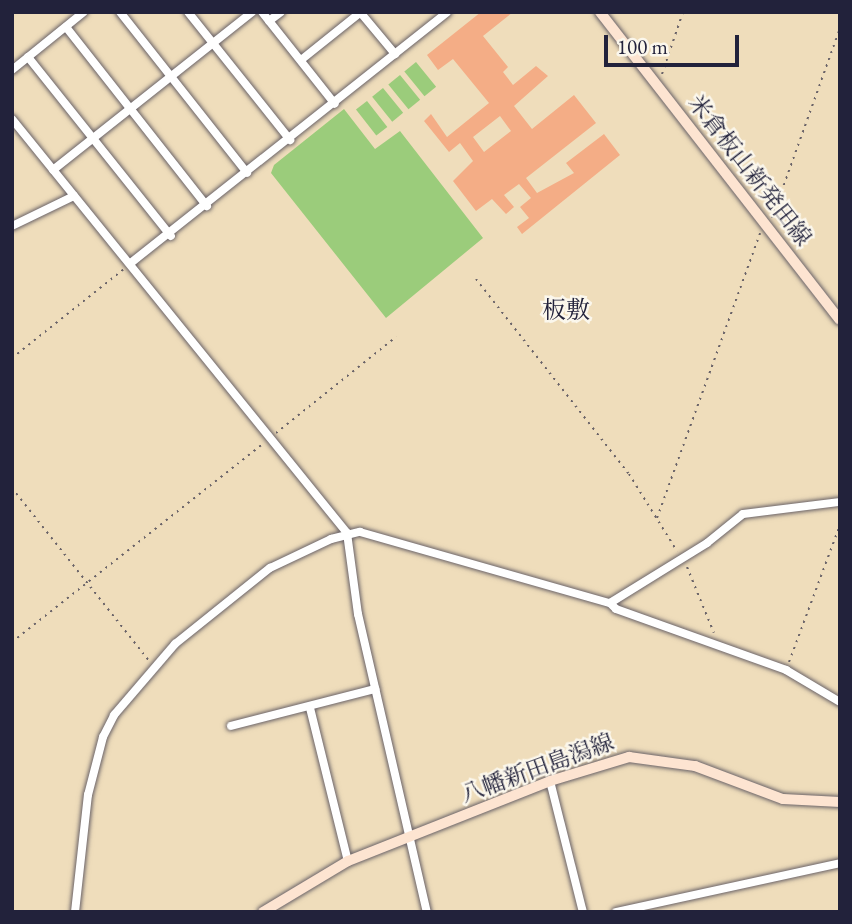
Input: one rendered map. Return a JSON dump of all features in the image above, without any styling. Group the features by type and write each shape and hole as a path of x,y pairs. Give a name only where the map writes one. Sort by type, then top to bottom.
{"main road":[{"name":"米倉板山新発田線","path":"600,12 840,320"},
{"name":"八幡新田島潟線","path":"263,912 348,861 599,764 650,757 695,766 783,799 840,802"}],"street":[{"path":"12,70 84,12"},
{"path":"120,12 247,173"},
{"path":"188,12 290,140"},
{"path":"53,170 252,12"},
{"path":"262,12 335,104"},
{"path":"270,21 281,12"},
{"path":"301,60 360,12 395,54"},
{"path":"132,262 171,236 447,12"},
{"path":"66,27 207,206"},
{"path":"28,57 171,236"},
{"path":"12,119 132,262 347,533 375,688 427,912"},
{"path":"12,226 74,196"},
{"path":"610,603 684,558 743,514 840,502"},
{"path":"75,912 89,795 103,737 153,665 270,568 347,533 360,532 610,603 616,610 786,670 840,702"},
{"path":"231,726 310,708 375,688"},
{"path":"310,708 348,861"},
{"path":"550,781 583,912"},
{"path":"616,912 840,863"}],"path":[{"path":"658,86 683,12"},
{"path":"657,519 766,223 772,218 840,27"},
{"path":"12,358 132,262"},
{"path":"476,279 616,457 684,558 719,646"},
{"path":"12,642 396,337"},
{"path":"12,488 153,665"},
{"path":"786,670 840,525"}],"green space":[{"path":"416,62 436,87 424,96 404,71"},
{"path":"400,75 420,100 408,109 388,84"},
{"path":"383,88 403,113 392,122 372,97"},
{"path":"367,101 387,127 376,136 356,110"},
{"path":"344,109 375,149 400,131 483,238 386,318 271,173 274,165"}],"building":[{"path":"481,12 513,12 483,36 508,67 503,72 513,85 536,66 548,76 514,106 532,129 574,95 596,123 526,178 537,193 574,173 566,163 604,134 620,155 522,234 517,227 529,218 520,207 531,198 519,184 504,195 514,207 506,214 492,199 476,211 453,181 473,161 460,143 449,152 424,121 431,114 447,137 489,103 453,59 438,70 427,55","holes":["500,116 511,131 484,152 473,137"]}],"district":[{"name":"板敷","path":"566,310"}]}
